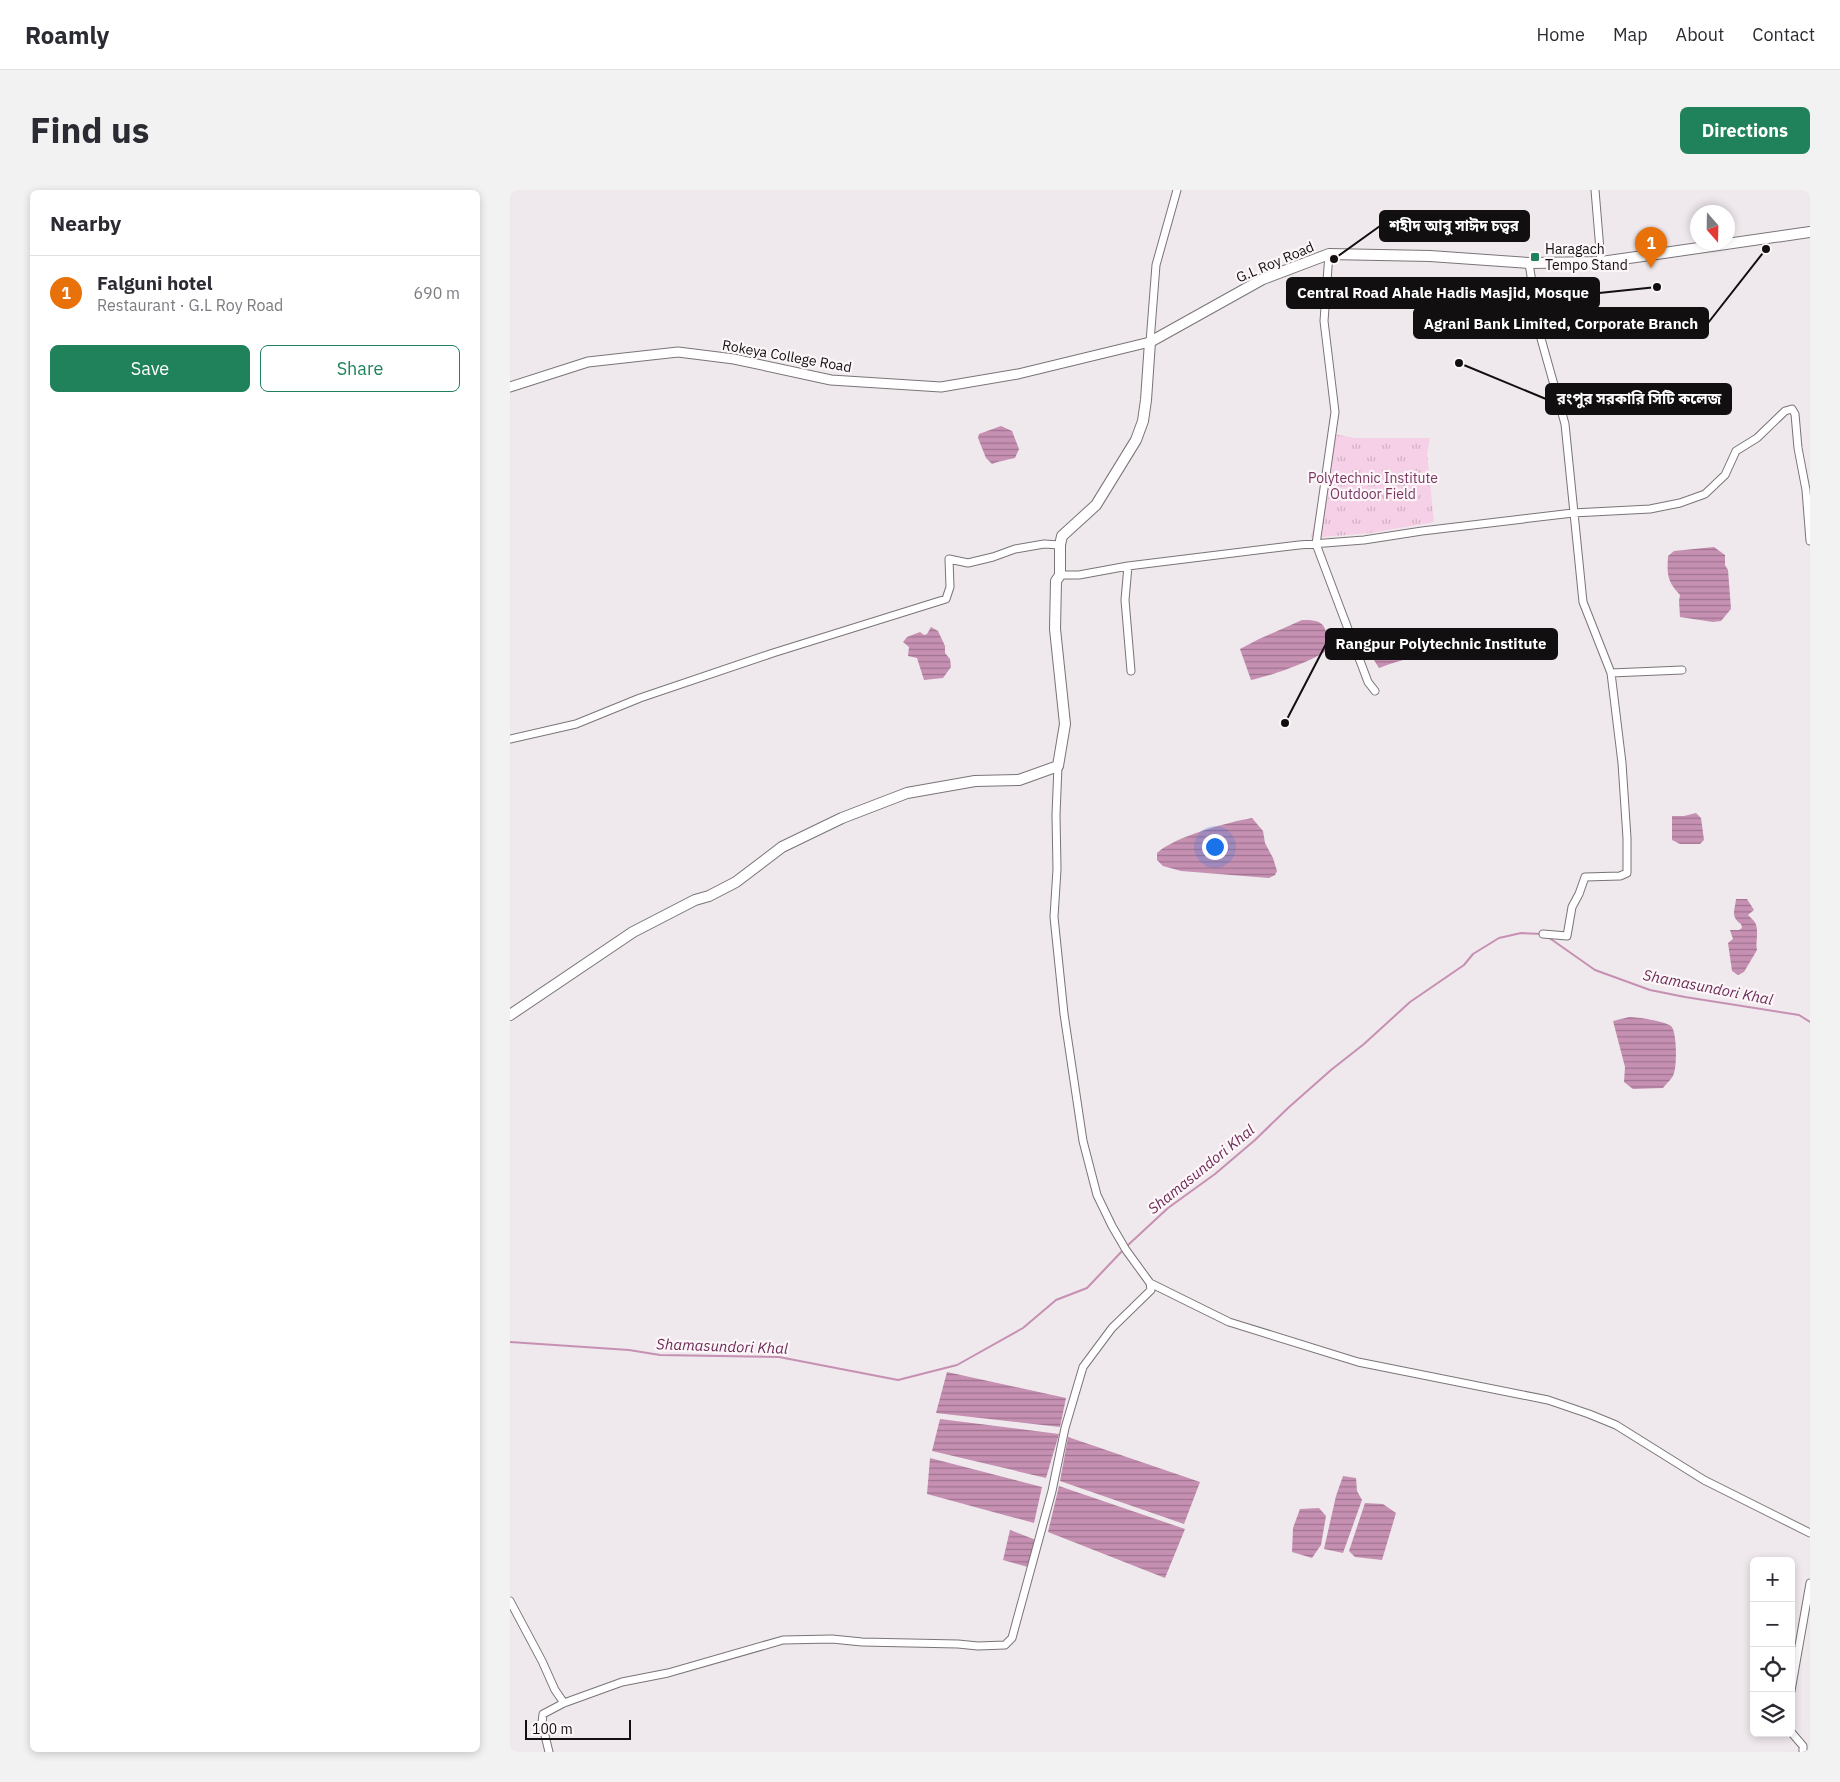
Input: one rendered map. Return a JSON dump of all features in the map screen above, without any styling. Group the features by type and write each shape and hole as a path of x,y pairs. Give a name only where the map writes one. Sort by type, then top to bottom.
{"main road":[{"name":"G.L Roy Road","path":"1150,342 1263,279 1328,254 1430,256 1530,263 1601,262 1810,232"},
{"path":"510,1015 634,932 695,900 709,896 736,882 782,847 842,818 906,793 975,781 1019,780 1058,766 1065,724 1055,629 1056,581 1060,575 1060,545 1062,536 1096,505 1136,440 1143,421 1146,400 1150,342"}],"street":[{"path":"1150,342 1156,265 1177,190"},
{"path":"1595,190 1601,262"},
{"path":"1328,254 1324,321 1335,412 1316,544 1368,682 1375,691"},
{"path":"1530,263 1540,335 1565,424 1583,602 1610,674 1622,763 1627,838 1627,873 1620,876 1585,877 1580,894 1572,907 1567,936 1543,934"},
{"name":"Rokeya College Road","path":"510,387 588,362 678,352 734,359 831,380 941,387 1018,374 1150,342"},
{"path":"1060,575 1079,575 1128,566 1364,540 1573,513 1650,509 1680,504 1705,494 1725,475 1736,451 1757,438 1785,411 1792,409 1796,414 1798,448 1806,490 1810,541"},
{"path":"510,739 576,724 640,698 764,656 946,599 950,587 949,559 968,563 1016,549 1044,544 1060,545"},
{"path":"1128,566 1125,600 1132,671"},
{"path":"1610,674 1682,670"},
{"path":"1058,766 1056,815 1057,868 1054,916 1064,1014 1083,1141 1098,1195 1121,1242 1150,1282 1229,1322 1358,1362 1548,1400 1589,1414 1616,1425 1704,1480 1810,1534"},
{"path":"549,1752 542,1723 542,1714 564,1703 622,1682 668,1673 783,1640 832,1639 862,1642 978,1646 1005,1645 1012,1638 1030,1576 1052,1491 1065,1428 1083,1367 1112,1328 1150,1290 1150,1282"},
{"path":"1795,1668 1810,1583"},
{"path":"510,1601 555,1690 564,1703"},
{"path":"1795,1737 1803,1746 1803,1752"}],"green space":[{"name":"Polytechnic Institute Outdoor Field","path":"1334,434 1355,438 1430,438 1427,453 1434,522 1370,533 1311,538"}],"shaded area":[{"path":"1001,426 1012,431 1019,449 1015,458 992,464 986,458 978,438 979,434"},
{"path":"1714,547 1725,555 1731,609 1721,621 1713,622 1680,617 1680,595 1672,586 1669,577 1668,556 1674,551"},
{"path":"1302,620 1316,621 1323,626 1327,635 1329,649 1291,668 1251,680 1240,649"},
{"path":"931,627 938,631 945,646 945,653 950,659 951,667 943,678 924,680 917,658 908,656 909,647 903,642 907,637 920,632 924,635 927,634"},
{"path":"1451,628 1456,634 1456,645 1379,668 1372,657 1400,644"},
{"path":"1696,813 1701,818 1704,840 1700,844 1680,844 1672,840 1672,816"},
{"path":"1252,818 1263,831 1265,843 1277,871 1275,875 1269,878 1181,871 1163,866 1157,860 1157,853 1176,841 1229,823"},
{"path":"1736,899 1747,899 1754,910 1748,915 1756,924 1757,931 1757,950 1744,972 1738,975 1732,971 1728,943 1733,939 1730,930 1742,928 1734,915"},
{"path":"1629,1017 1663,1022 1673,1029 1676,1048 1675,1069 1672,1077 1663,1088 1633,1089 1624,1082 1625,1067 1613,1021"},
{"path":"947,1372 1066,1398 1060,1427 936,1413"},
{"path":"940,1419 1059,1434 1046,1478 932,1451"},
{"path":"1068,1437 1200,1482 1184,1524 1060,1481"},
{"path":"930,1458 1042,1487 1034,1523 927,1494"},
{"path":"1343,1476 1356,1478 1357,1491 1362,1500 1343,1553 1324,1549 1336,1496"},
{"path":"1059,1486 1185,1529 1165,1578 1048,1532"},
{"path":"1365,1503 1383,1504 1396,1513 1382,1560 1355,1557 1349,1551"},
{"path":"1319,1508 1326,1516 1321,1545 1312,1558 1292,1552 1293,1528 1300,1509"},
{"path":"1010,1530 1036,1540 1028,1567 1003,1560"}],"waterway":[{"name":"Shamasundori Khal","path":"1127,1246 1168,1208 1215,1174 1255,1140 1288,1108 1364,1044 1410,1002 1464,965 1473,954 1499,938 1521,933 1542,934"},
{"name":"Shamasundori Khal","path":"1548,937 1595,970 1650,990 1799,1015 1810,1022"},
{"name":"Shamasundori Khal","path":"510,1342 629,1350 660,1355 779,1357 898,1380 957,1365 1023,1328 1056,1300 1087,1288 1124,1249"}],"place":[{"name":"Agrani Bank Limited, Corporate Branch","path":"1766,249"},
{"name":"Haragach Tempo Stand","path":"1535,257"},
{"name":"শহীদ আবু সাঈদ চত্বর","path":"1334,259"},
{"name":"Falguni hotel","path":"1651,268"},
{"name":"Central Road Ahale Hadis Masjid, Mosque","path":"1657,287"},
{"name":"রংপুর সরকারি সিটি কলেজ","path":"1459,363"},
{"name":"Rangpur Polytechnic Institute","path":"1285,723"}]}
